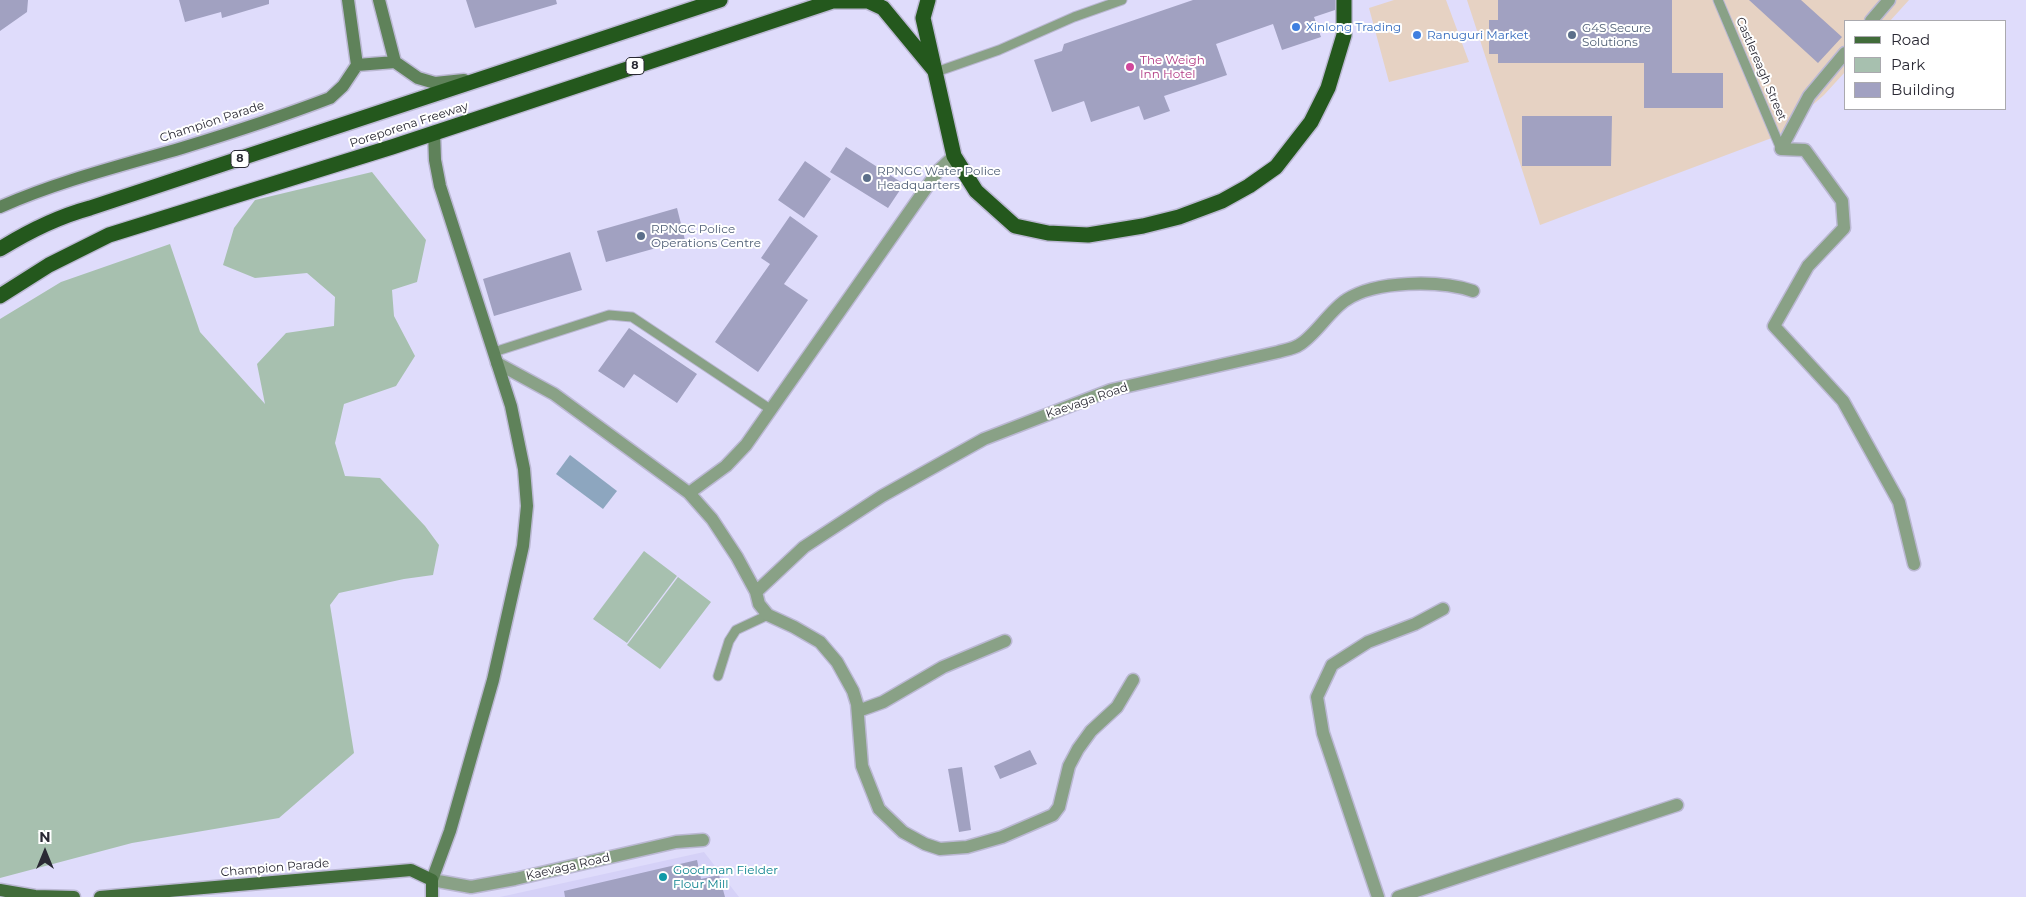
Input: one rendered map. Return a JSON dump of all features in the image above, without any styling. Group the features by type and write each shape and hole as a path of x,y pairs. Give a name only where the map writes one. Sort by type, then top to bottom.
{"highway":[{"name":"Poreporena Freeway","path":"0,249 28,231 64,216 720,0"},
{"path":"928,0 923,18 954,156 976,191 1015,226 1034,230 1088,235 1143,226 1179,217 1222,201 1249,186 1276,166 1312,122 1328,88 1336,67 1344,34 1344,0"},
{"name":"Poreporena Freeway","path":"0,296 49,265 109,235 434,132 834,1 868,1 883,8 936,72"}],"main road":[{"name":"Champion Parade","path":"100,897 411,870 432,880"},
{"path":"432,880 432,897"},
{"path":"0,890 35,896 74,897"}],"street":[{"path":"348,0 357,65 395,62 418,78 435,83 484,78"},
{"path":"380,0 395,62"},
{"path":"1872,20 1889,0"},
{"path":"1844,54 1809,96 1781,149 1805,150 1842,201 1844,228 1808,266 1774,326 1843,401 1899,502 1914,564"},
{"name":"Champion Parade","path":"0,207 81,176 183,147 330,98 343,86 357,65"},
{"path":"432,880 450,831 493,680 523,546 527,506 524,469 511,406 440,186 435,160 434,132"},
{"path":"689,493 726,466 746,445 938,171 954,156"},
{"name":"Kaevaga Road","path":"756,592 812,542 882,496 984,439 1111,390 1278,352 1300,345 1346,300 1370,290 1410,283 1457,286 1473,291"},
{"path":"496,358 554,394 689,493 712,519 737,556 756,592 758,604 768,615 820,642 837,662 853,690 858,711 862,766 879,809 903,832 925,844 940,850 967,847 1002,838 1053,815 1057,811 1069,766 1078,749 1091,731 1117,707 1133,680"},
{"path":"1378,897 1323,733 1317,697 1332,665 1368,642 1414,624 1443,609"},
{"path":"858,711 883,702 943,667 1005,641"},
{"path":"1398,897 1677,805"},
{"name":"Kaevaga Road","path":"432,880 471,887 676,842 703,840"}],"lane":[{"path":"936,72 999,50 1074,17 1122,0"},
{"name":"Castlereagh Street","path":"1718,0 1781,149"},
{"path":"496,358 609,315 632,317 770,409"},
{"path":"718,676 728,641 736,630 768,615"}],"shaded area":[{"name":"Ranuguri Market","path":"1394,0 1446,0 1469,62 1389,82 1369,8"},
{"path":"1467,0 1909,0 1891,20 1844,20 1844,73 1824,95 1777,136 1540,225"},
{"name":"Goodman Fielder Flour Mill","path":"704,852 739,897 500,897"}],"green space":[{"path":"372,172 426,240 417,282 392,290 394,316 415,356 396,386 344,404 335,443 345,476 380,478 425,526 439,545 433,575 404,579 339,593 330,605 354,753 279,818 132,843 0,878 0,319 61,282 170,244 200,332 265,404 257,364 286,333 334,326 335,297 307,273 255,278 223,265 234,228 255,200"},
{"path":"644,551 677,576 627,643 593,619"},
{"path":"678,577 711,602 660,669 627,645"}],"water":[{"path":"570,455 617,491 603,509 556,474"}],"building":[{"path":"0,0 28,0 27,12 0,31"},
{"path":"179,0 269,0 269,4 222,18 221,12 185,22"},
{"path":"466,0 556,0 557,4 475,28"},
{"name":"The Weigh Inn Hotel","path":"1193,0 1335,0 1335,10 1314,17 1321,37 1282,50 1273,24 1216,44 1227,75 1164,96 1170,111 1144,120 1139,106 1091,122 1084,101 1052,112 1034,60 1062,51 1064,44"},
{"path":"1498,0 1672,0 1672,73 1723,73 1723,108 1644,108 1644,63 1498,63 1498,54 1489,54 1489,20 1498,20"},
{"path":"1749,0 1801,0 1842,37 1818,63"},
{"path":"1522,116 1612,116 1611,166 1522,166"},
{"name":"RPNGC Water Police Headquarters","path":"846,147 904,184 888,208 830,172"},
{"path":"805,161 831,179 804,218 778,200"},
{"name":"RPNGC Police Operations Centre","path":"677,208 685,240 606,262 597,231"},
{"path":"790,216 818,236 784,284 808,300 758,372 715,342 770,264 761,258"},
{"path":"570,252 582,290 494,316 483,279"},
{"path":"629,328 697,374 677,403 634,374 624,388 598,371"},
{"path":"1030,750 1037,764 1000,779 994,766"},
{"path":"962,767 971,830 959,832 948,769"},
{"name":"Goodman Fielder Flour Mill","path":"697,860 701,879 719,875 725,897 565,897 564,891"}],"place":[{"name":"Xinlong Trading","path":"1296,27"},
{"name":"Ranuguri Market","path":"1417,35"},
{"name":"G4S Secure Solutions","path":"1572,35"},
{"name":"The Weigh Inn Hotel","path":"1130,67"},
{"name":"RPNGC Water Police Headquarters","path":"867,178"},
{"name":"RPNGC Police Operations Centre","path":"641,236"},
{"name":"Goodman Fielder Flour Mill","path":"663,877"}]}
